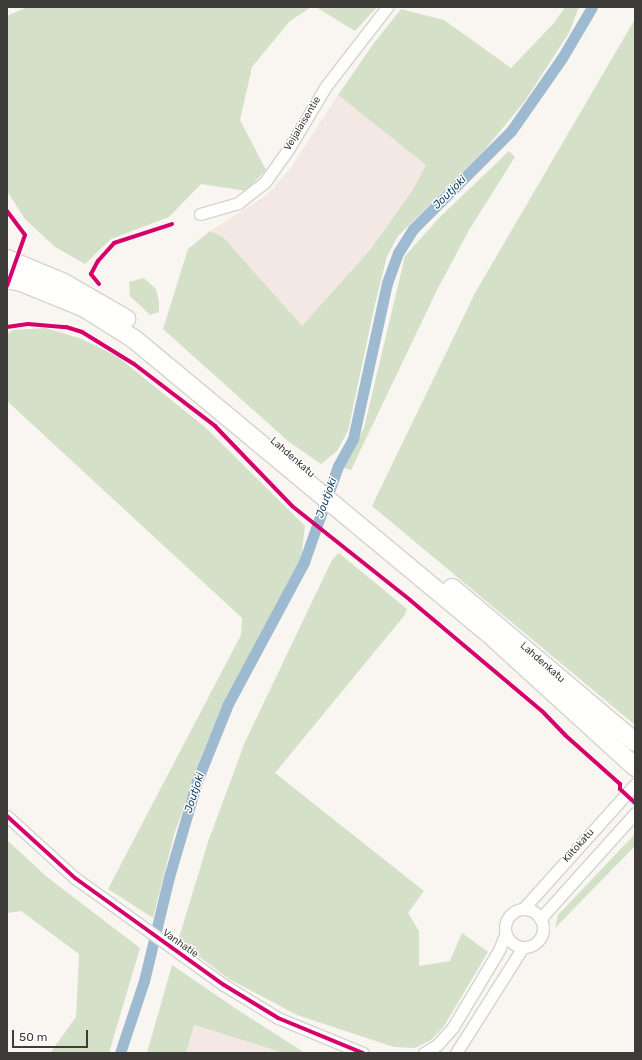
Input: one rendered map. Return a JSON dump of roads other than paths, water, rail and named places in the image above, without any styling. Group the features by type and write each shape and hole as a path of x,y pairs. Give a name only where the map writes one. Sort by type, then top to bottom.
{"main road":[{"name":"Lahdenkatu","path":"7,259 64,283 100,302 134,325 312,481"},
{"name":"Lahdenkatu","path":"7,279 21,282 83,307 128,335 357,518 524,665 635,767"},
{"name":"Lahdenkatu","path":"357,518 492,620 635,742"}],"street":[{"name":"Veijalaisentie","path":"200,214 238,203 265,182 289,148 326,86 387,7"},
{"name":"Kiitokatu","path":"523,909 635,784"},
{"name":"Kiitokatu","path":"540,919 635,813"},
{"name":"Vanhatie","path":"7,816 75,878 224,985 278,1018 363,1053"},
{"path":"424,1053 437,1045 453,1027 499,950 506,933 509,916 523,909 533,911 540,919 540,936 533,944 523,946 512,942 506,933"},
{"path":"456,1053 523,946"}],"waterway":[{"name":"Joutjoki","path":"120,1053 144,981 169,877 197,781 228,704 304,562 338,466 353,439 387,283 398,253 413,229 511,131 562,58 592,7"}]}
